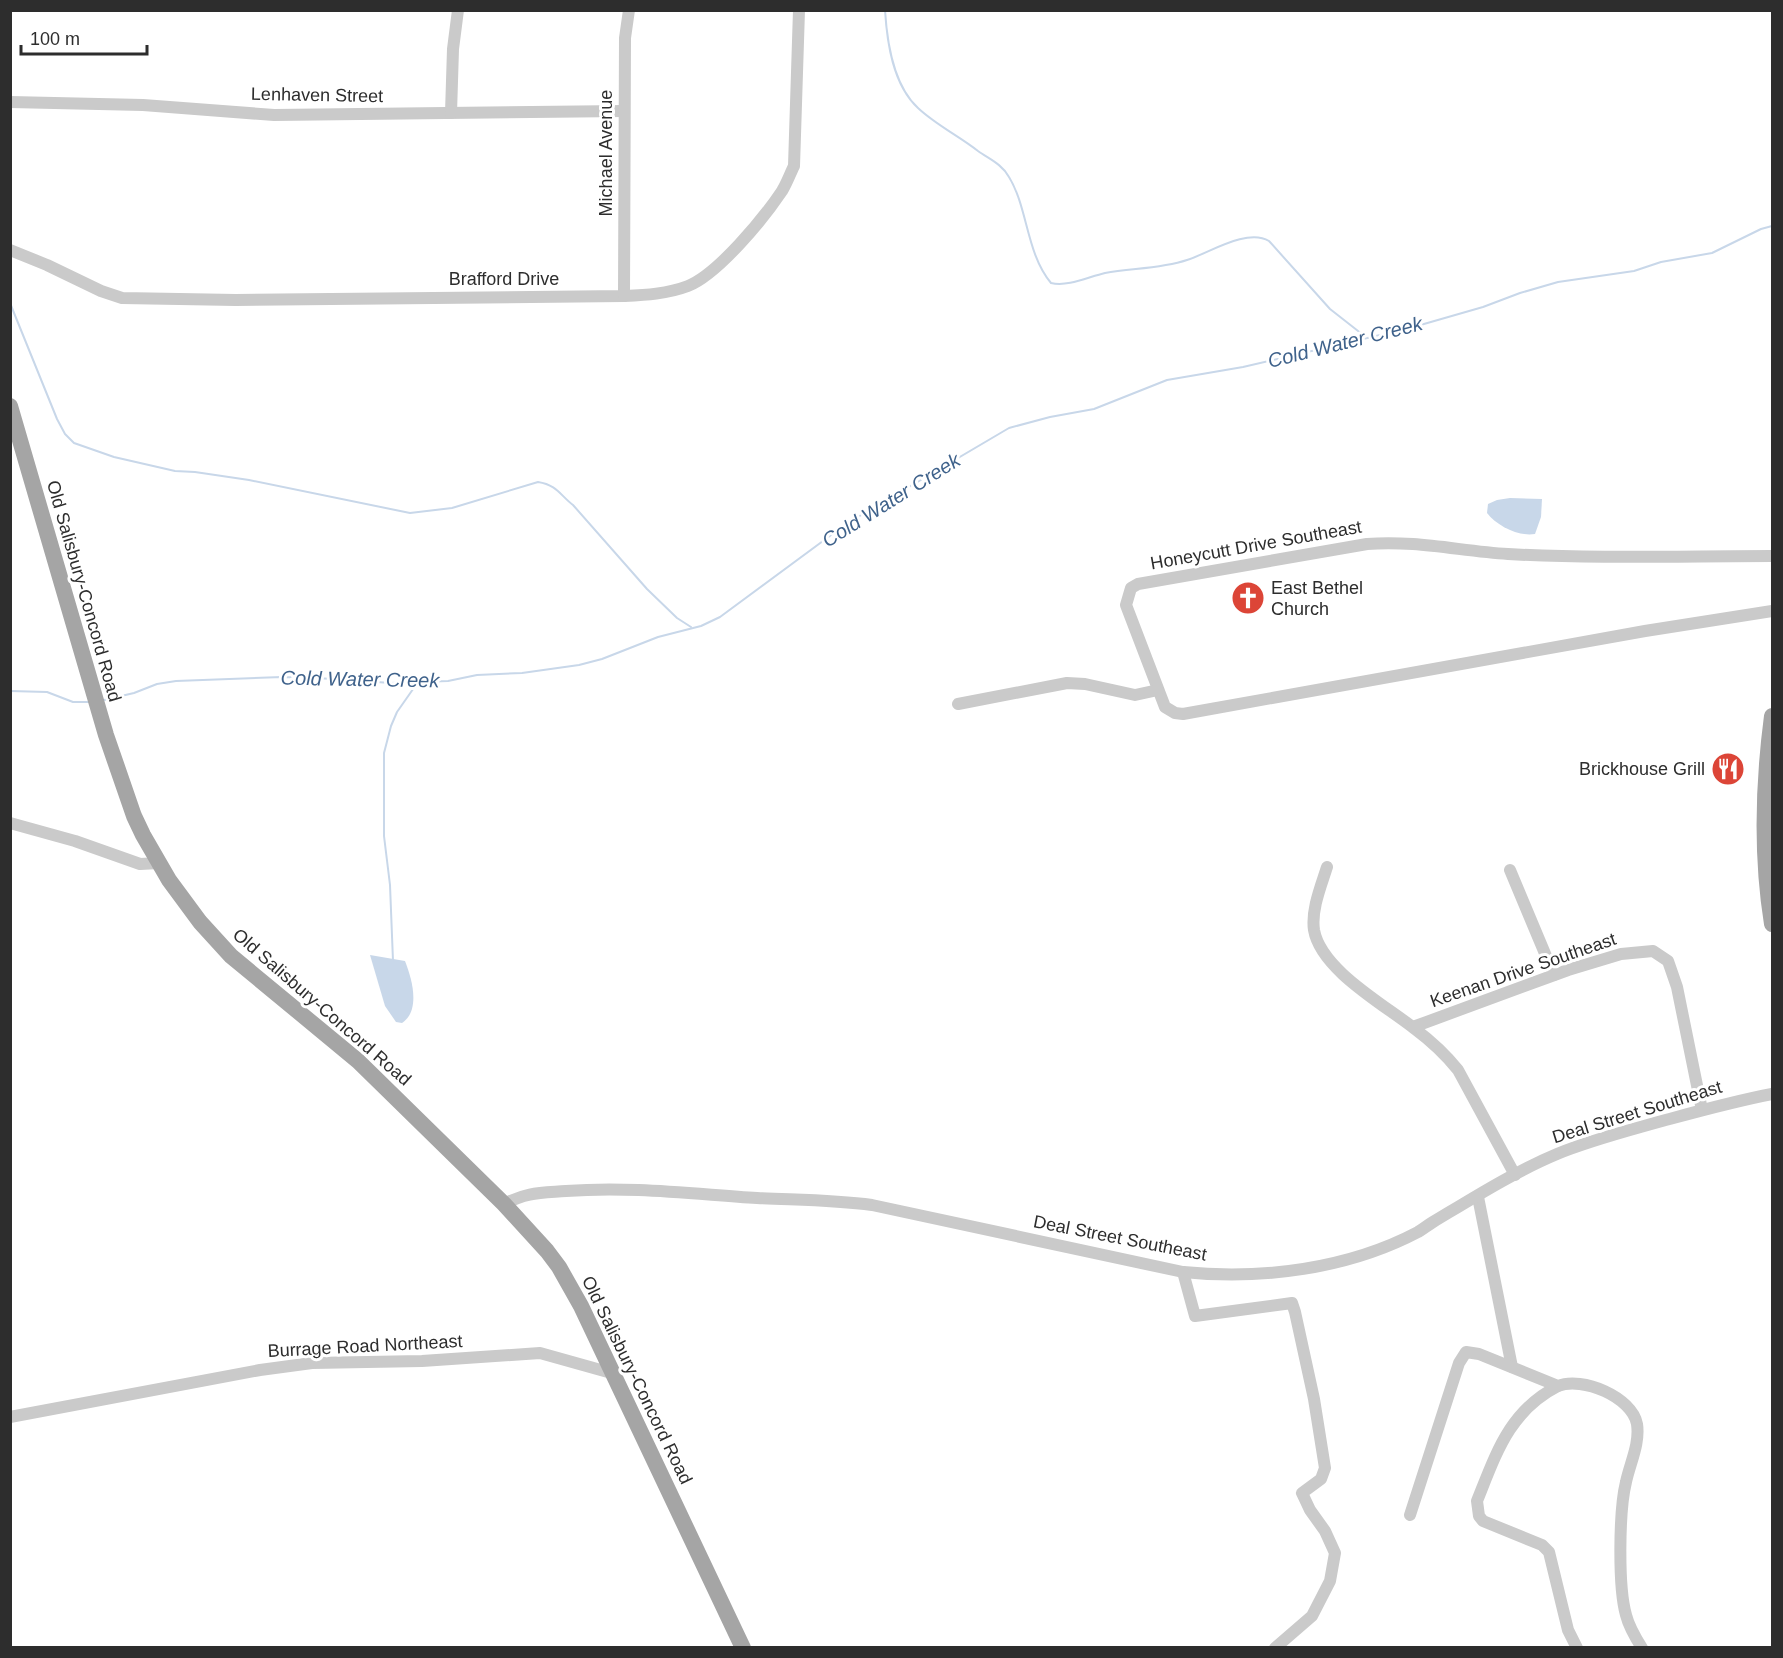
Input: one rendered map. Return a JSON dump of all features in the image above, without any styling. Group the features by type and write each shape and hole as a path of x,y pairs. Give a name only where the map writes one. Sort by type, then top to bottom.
{"main road":[{"name":"Old Salisbury-Concord Road","path":"10,406 106,735 135,816 168,880 200,922 231,956 358,1061 504,1204 559,1267 615,1374 743,1647"},
{"path":"1773,716 1764,807 1765,862 1773,924"}],"street":[{"path":"451,113 453,49 458,10"},
{"name":"Michael Avenue","path":"624,296 625,38 629,10"},
{"name":"Brafford Drive","path":"10,250 122,298 242,300 624,296 652,295 677,290 710,274 773,204 784,188 796,158 795,92 799,10"},
{"name":"Lenhaven Street","path":"10,102 144,105 274,115 624,111"},
{"name":"Honeycutt Drive Southeast","path":"1773,556 1598,557 1507,554 1413,542 1388,542 1145,582 1131,588 1126,605 1165,707 1175,713 1190,713 1633,633 1773,611"},
{"path":"958,704 1067,683 1085,684 1135,695 1158,690"},
{"path":"10,823 75,841 140,864 159,862"},
{"path":"1327,867 1314,918 1314,931 1322,951 1348,978 1413,1027 1449,1058 1458,1070 1515,1175"},
{"path":"1510,870 1554,975"},
{"name":"Keenan Drive Southeast","path":"1413,1027 1554,975 1634,951 1653,951 1662,956 1671,967 1702,1110"},
{"name":"Deal Street Southeast","path":"504,1204 522,1194 609,1189 844,1202 872,1205 1183,1272 1253,1274 1342,1261 1381,1250 1420,1231 1515,1175 1558,1154 1589,1142 1702,1110 1742,1099 1773,1094"},
{"path":"1478,1197 1512,1367"},
{"path":"1183,1272 1195,1316 1292,1303 1295,1312 1314,1399 1325,1468 1322,1479 1302,1493 1310,1510 1325,1531 1335,1553 1330,1581 1312,1616 1275,1647"},
{"path":"1410,1515 1462,1355 1466,1352 1479,1354 1558,1386"},
{"name":"Burrage Road Northeast","path":"10,1417 260,1370 312,1363 422,1361 540,1353 615,1374"},
{"path":"1577,1647 1568,1630 1549,1552 1542,1545 1483,1521 1477,1508 1477,1501 1503,1438 1521,1415 1539,1399 1563,1384 1579,1384 1613,1395 1630,1407 1636,1421 1637,1438 1625,1484 1622,1513 1622,1569 1623,1602 1626,1616 1642,1647"}],"water":[{"path":"1510,498 1542,499 1541,517 1535,534 1522,534 1509,530 1487,513 1488,504"},
{"path":"370,955 405,961 412,985 413,1002 408,1017 402,1023 396,1022 385,1006"}],"waterway":[{"path":"885,10 887,36 893,63 909,99 925,114 1006,172 1020,202 1037,258 1051,283 1071,283 1105,273 1177,263 1239,239 1260,238 1269,241 1330,309 1367,338"},
{"name":"Cold Water Creek","path":"104,700 134,693 157,684 176,681 282,677 390,683 448,681 477,675 522,673 579,665 602,659 658,637 701,626 720,617 846,524 1009,428 1094,409 1167,380 1243,367 1410,328 1558,282 1634,271 1661,262 1712,253 1772,226"},
{"path":"10,303 57,419 65,434 74,443 114,457 175,471 249,480 410,513 452,508 538,482 544,483 554,488 573,505 647,589 677,618 691,627"},
{"path":"393,961 390,885 384,836 384,753 397,712 418,682"},
{"name":"Cold Water Creek","path":"10,691 47,692 73,702 89,702"}],"place":[{"name":"East Bethel Church","path":"1248,598"},
{"name":"Brickhouse Grill","path":"1728,769"}]}
